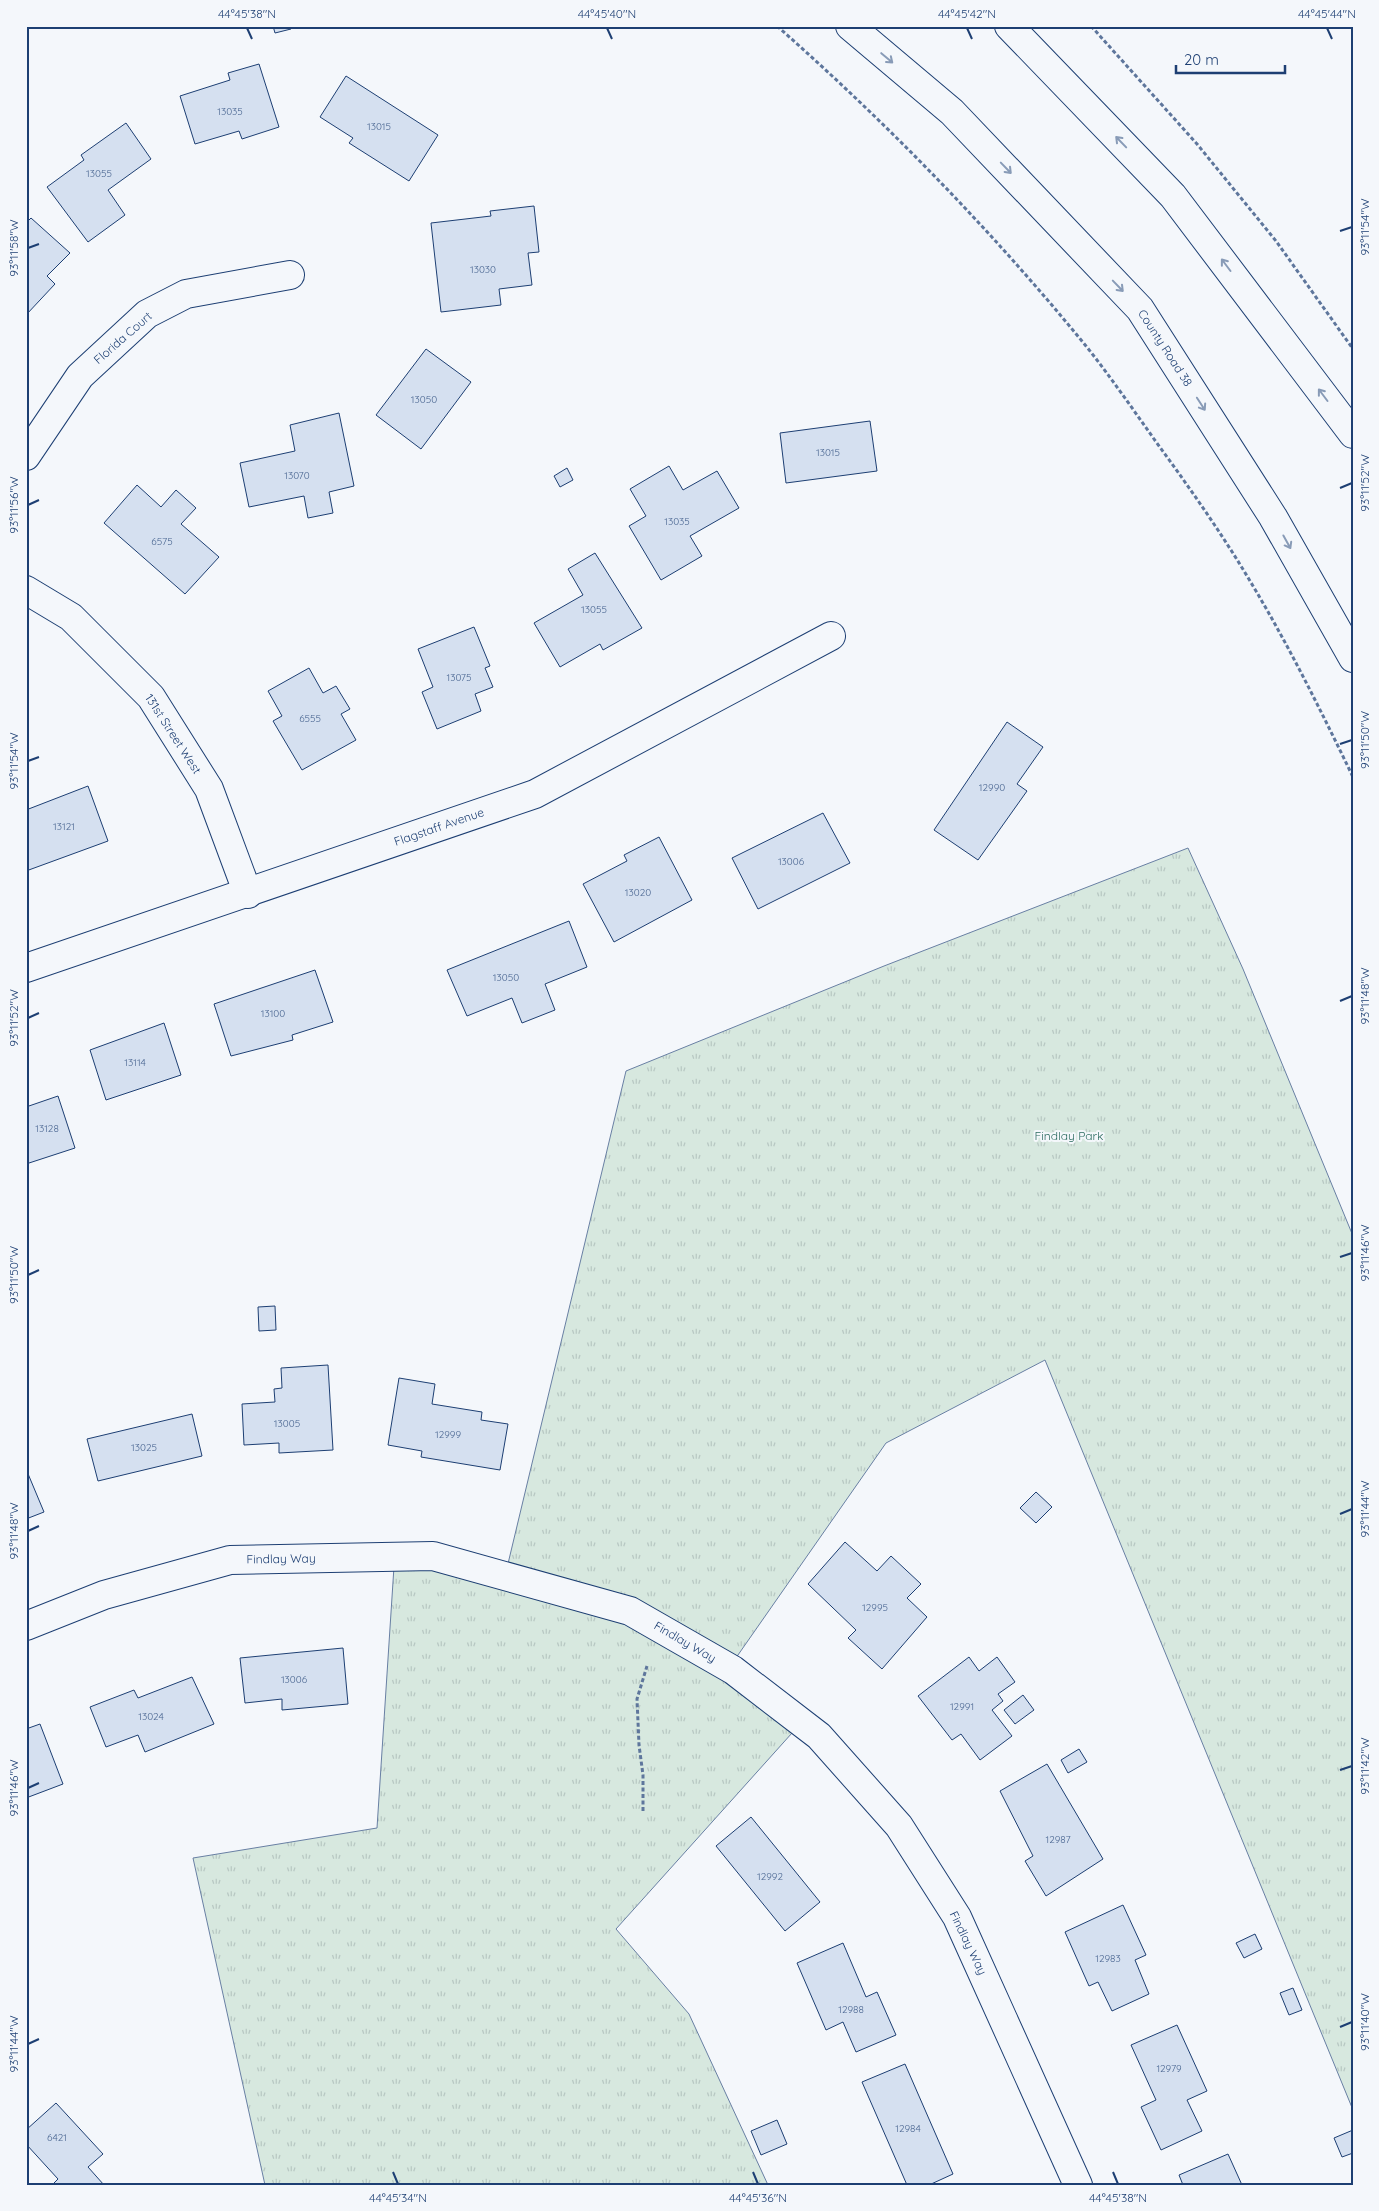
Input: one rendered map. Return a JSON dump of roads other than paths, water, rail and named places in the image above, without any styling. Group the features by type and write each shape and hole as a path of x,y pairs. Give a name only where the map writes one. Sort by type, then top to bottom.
{"street":[{"name":"County Road 38","path":"850,26 952,112 1140,308 1273,517 1353,658"},
{"path":"1009,26 1173,196 1353,434"},
{"name":"Florida Court","path":"26,456 80,376 147,314 186,294 290,275"},
{"name":"131st Street West","path":"26,590 71,616 151,697 209,789 248,894"},
{"name":"Flagstaff Avenue","path":"26,968 248,894 535,794 831,636"},
{"name":"Findlay Way","path":"26,1626 104,1595 230,1560 433,1556 630,1611 733,1670 819,1736 899,1826 957,1917 1078,2185"}],"park label":[{"name":"Findlay Park","path":"1069,1136"}]}
